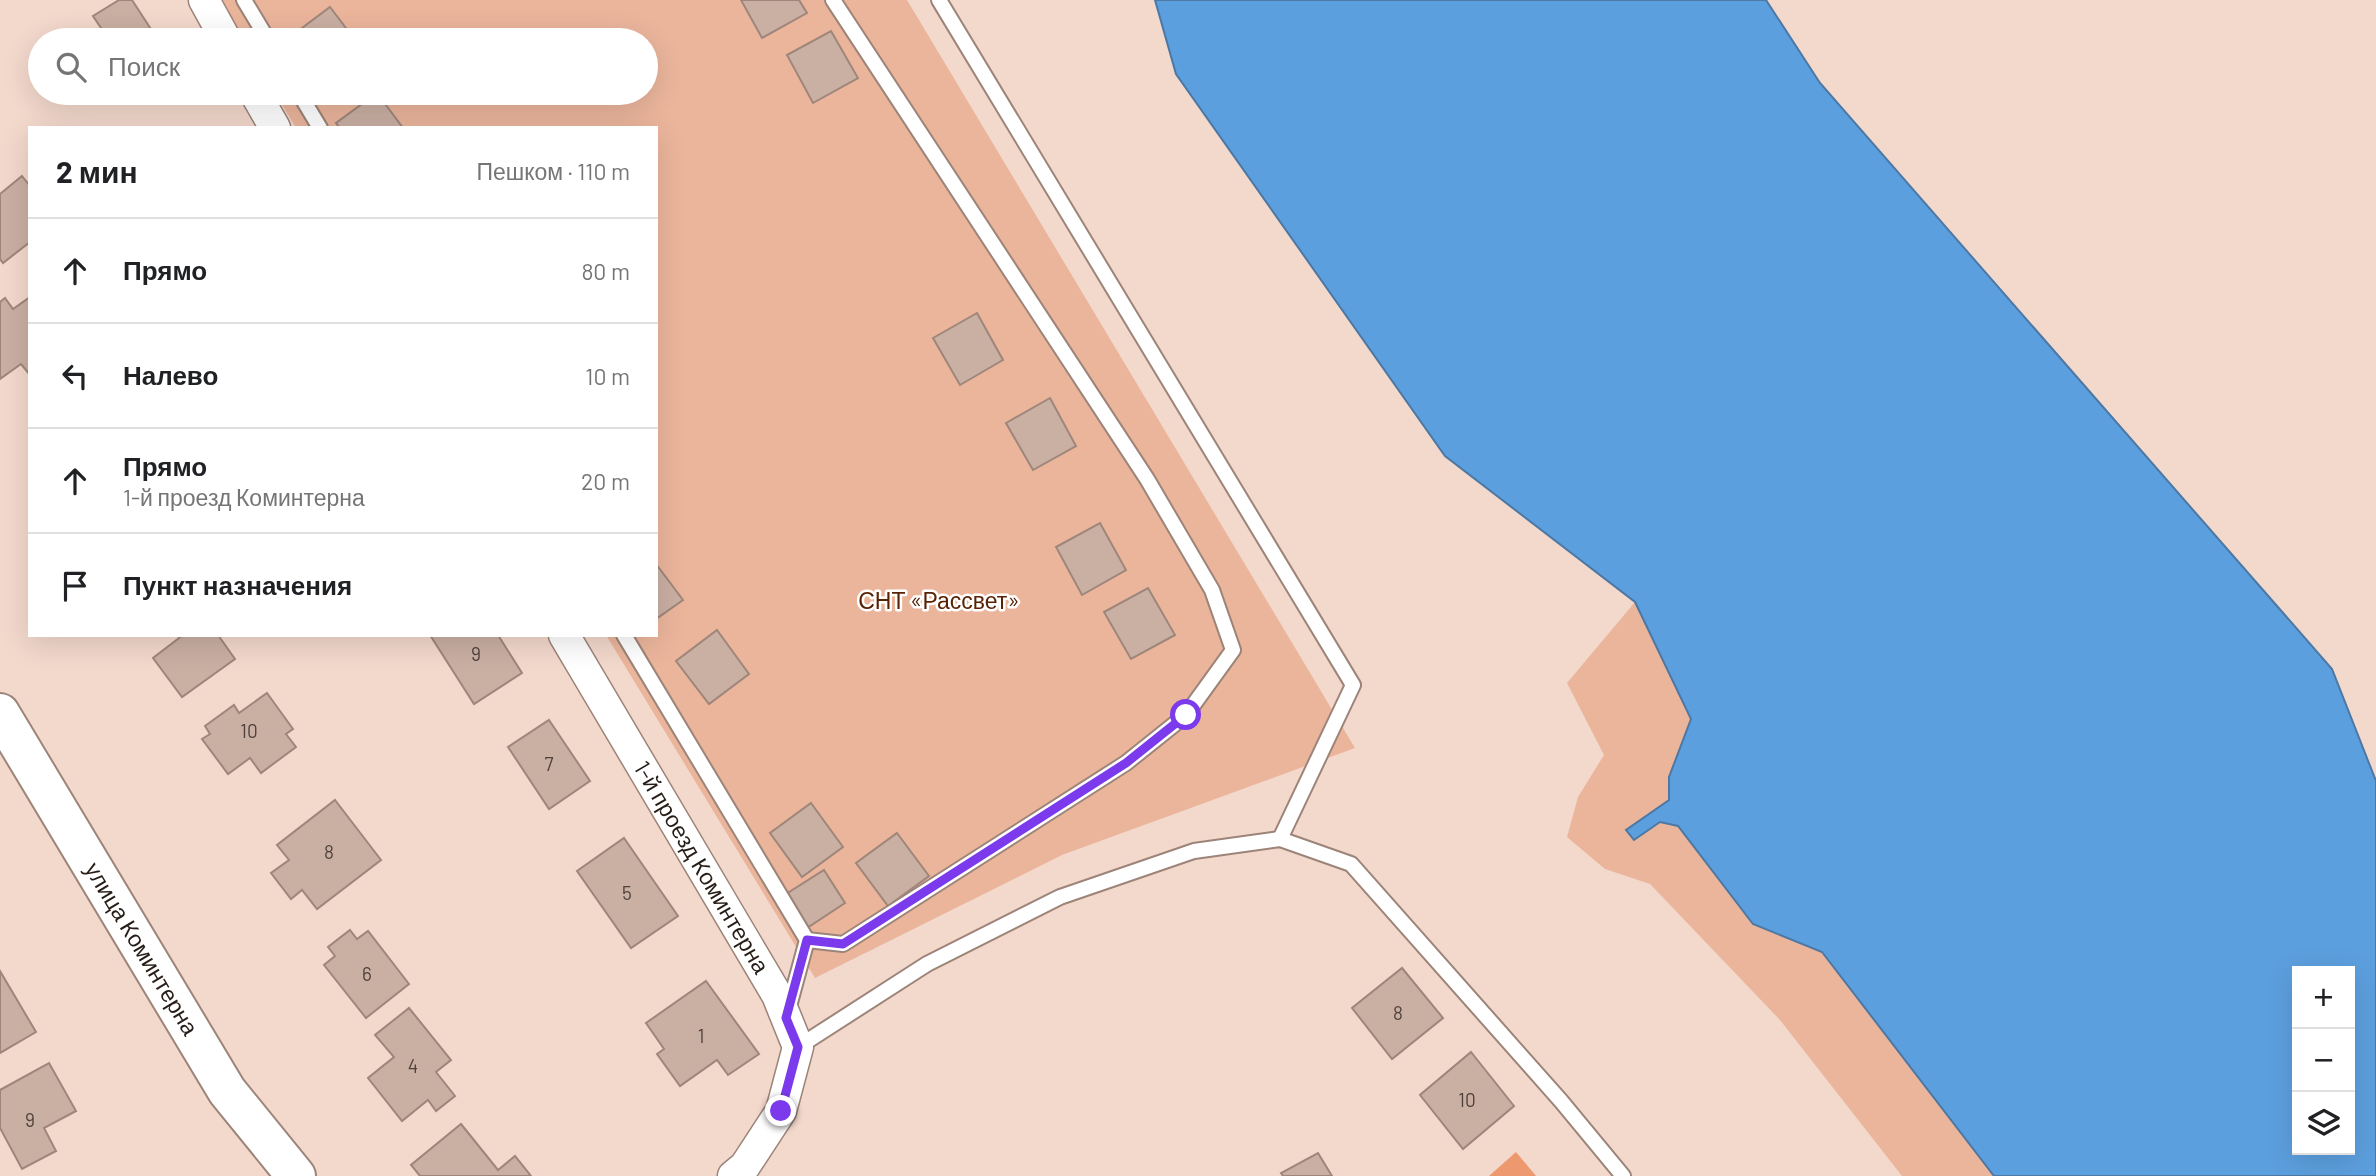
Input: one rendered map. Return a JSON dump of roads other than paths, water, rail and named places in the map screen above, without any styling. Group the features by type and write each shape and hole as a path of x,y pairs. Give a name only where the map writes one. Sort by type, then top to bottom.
{"street":[{"path":"204,0 219,28"},
{"path":"263,105 274,126"},
{"name":"1-й проезд Коминтерна","path":"565,637 777,995 798,1047"},
{"name":"улица Коминтерна","path":"0,713 227,1091 296,1176"},
{"path":"733,1176 745,1166 781,1111 798,1047"}],"lane":[{"path":"244,0 261,28"},
{"path":"807,940 843,944 1126,763 1186,715 1233,650 1212,590 1147,479 833,0"},
{"path":"939,0 1353,685 1280,839"},
{"path":"306,105 319,126"},
{"path":"625,637 807,940 786,1018"},
{"path":"798,1047 927,964 1060,897 1194,850 1280,839 1351,864 1561,1101 1623,1176"}],"water":[{"path":"1155,0 1766,0 1820,83 2332,669 2376,781 2376,1176 1994,1176 1822,952 1753,924 1678,826 1660,822 1634,840 1626,830 1669,800 1669,777 1691,719 1635,602 1445,456 1176,74"}],"park label":[{"name":"СНТ «Рассвет»","path":"939,601"}]}
